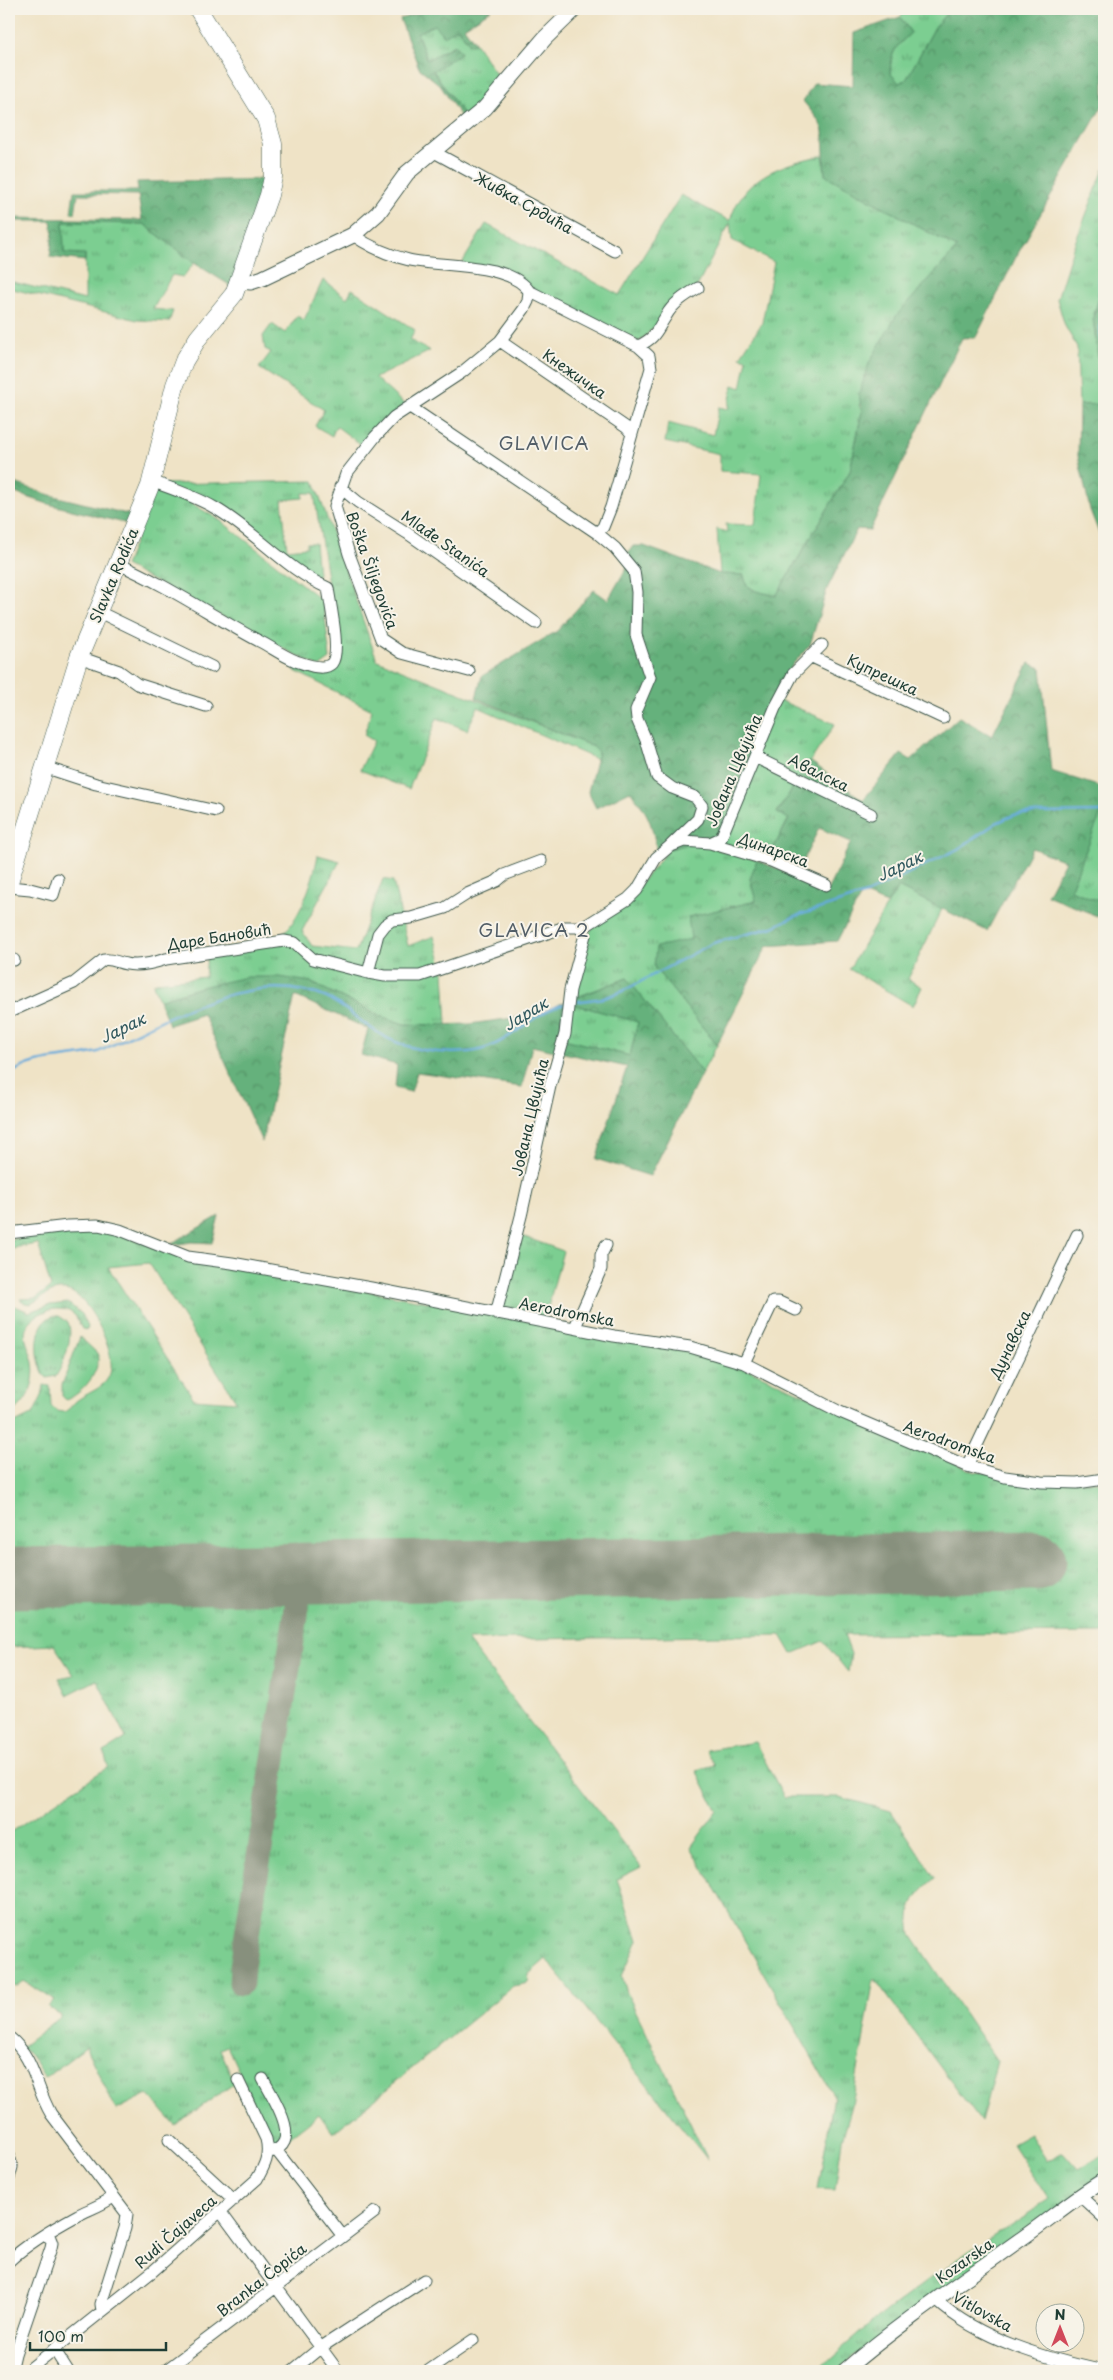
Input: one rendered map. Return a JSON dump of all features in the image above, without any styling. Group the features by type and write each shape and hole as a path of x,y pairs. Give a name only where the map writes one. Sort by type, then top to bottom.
{"main road":[{"name":"Slavka Rodića","path":"9,882 79,657 151,481 173,392 184,361 198,338 234,294 269,195 273,163 272,134 258,104 198,9"},
{"path":"240,281 251,282 263,278 353,235 378,213 407,173 485,108 545,38 576,9"}],"street":[{"name":"Живка Срдића","path":"434,152 615,251"},
{"path":"353,235 374,249 410,260 506,275 520,282 529,291 638,346 649,356 652,363 635,425 631,433 632,439 611,507 603,527 597,533"},
{"path":"638,346 648,342 658,332 666,315 682,298 698,288"},
{"name":"Boška Šiljegovića","path":"470,671 402,654 381,639 369,612 335,506 346,474 375,437 394,416 461,372 500,341 524,309 528,301 529,291"},
{"name":"Кнежичка","path":"500,341 628,428 631,433"},
{"path":"410,407 597,533 615,548 634,571 637,592 636,635 650,677 638,704 636,719 646,740 657,777 672,788 695,797 702,806 698,819 656,858 637,890 628,899 582,928"},
{"path":"118,564 142,574 227,624 296,660 320,667 328,666 334,660 335,645 328,588 309,579 216,508 151,481"},
{"name":"Mlađe Stanića","path":"340,487 358,502 408,533 536,623"},
{"path":"97,611 212,667"},
{"name":"Јована Цвијића","path":"669,847 684,841 710,843 721,838 775,708 793,674 822,645"},
{"name":"Купрешка","path":"810,656 943,718"},
{"path":"79,657 119,671 137,684 206,706"},
{"name":"Авалска","path":"755,757 871,814"},
{"path":"44,767 96,784 216,811"},
{"name":"Динарска","path":"710,843 772,861 826,885"},
{"path":"368,973 378,934 385,924 392,920 411,918 446,908 467,894 497,881 504,875 541,861"},
{"path":"9,887 30,889 53,895 58,879"},
{"name":"Даре Бановић","path":"9,1012 74,983 103,960 108,959 132,965 153,963 166,959 284,941 295,943 313,959 385,976 420,976 565,927 575,926 582,928"},
{"name":"Јована Цвијића","path":"496,1314 528,1188 550,1086 565,1034 573,978 586,938 582,928"},
{"name":"Aerodromska","path":"9,1233 68,1226 98,1225 120,1230 188,1258 232,1263 371,1288 496,1314 690,1347 744,1363 840,1412 967,1466 1005,1476 1042,1482 1076,1483 1104,1479"},
{"name":"Дунавска","path":"967,1466 1077,1235"},
{"path":"575,1327 601,1269 601,1256 606,1245"},
{"path":"744,1363 773,1302 779,1302 796,1310"},
{"path":"9,2037 13,2048 28,2057 44,2103 51,2114 124,2208 127,2220 101,2304 102,2311"},
{"name":"Rudi Čajaveca","path":"27,2371 153,2271 257,2179 272,2151 283,2143 286,2125 264,2079"},
{"path":"238,2080 272,2151 342,2235"},
{"path":"169,2140 234,2200"},
{"path":"9,2156 12,2167 9,2178"},
{"name":"Kozarska","path":"844,2371 936,2300 1051,2218 1079,2195 1104,2180"},
{"path":"1079,2195 1104,2218"},
{"path":"9,2261 48,2233 79,2215 104,2204 113,2196"},
{"path":"220,2211 338,2371"},
{"name":"Branka Ćopića","path":"165,2371 342,2235 375,2212"},
{"path":"11,2371 52,2248 48,2233"},
{"path":"292,2371 320,2348 424,2280"},
{"name":"Vitlovska","path":"936,2300 962,2320 1003,2341 1045,2356 1104,2371"},
{"path":"428,2371 472,2340"},
{"path":"54,2349 68,2371"}],"green space":[{"path":"431,9 492,9 464,27 475,42 470,45 458,28 444,36 434,25 417,33 427,60 455,45 461,53 433,71 467,120 464,122 440,85 419,68 400,19"},
{"path":"908,9 950,9 935,27 906,80 899,83 890,73 895,50 911,33 900,17"},
{"path":"950,9 1101,9 1104,13 1104,103 1016,257 976,337 962,338 870,530 857,529 827,589 810,645 793,664 774,698 713,841 704,839 657,853 649,820 630,791 596,808 588,792 598,752 594,747 476,698 482,676 557,631 594,590 608,600 631,560 628,553 633,546 644,546 720,574 744,575 746,585 756,591 776,596 850,471 862,411 859,395 869,363 896,316 957,248 825,175 823,131 819,121 803,101 814,83 853,86 854,33 900,17 911,33 895,50 891,59 890,73 899,83 906,80 935,27"},
{"path":"434,25 458,28 470,45 475,42 502,83 467,120 433,70 461,53 454,45 427,60 417,32"},
{"path":"823,155 825,175 957,248 927,282 859,405 862,411 850,471 776,596 756,591 746,585 744,575 720,574 717,529 727,532 726,524 755,525 761,474 720,471 720,454 665,442 668,423 713,435 719,407 728,409 733,385 741,388 747,359 740,357 762,323 774,262 732,240 730,223 698,285 639,342 533,289 462,263 486,224 619,295 681,195 730,221 744,193 765,175 792,163"},
{"path":"1104,169 1104,280 1093,318 1100,373 1104,385 1104,404 1079,405 1077,347 1065,326 1057,299 1073,248"},
{"path":"267,179 231,290 228,284 194,263 144,224 63,222 64,253 85,254 85,261 50,257 53,232 51,221 9,221 9,218 142,220 138,195 78,194 75,213 71,213 74,191 138,191 137,182"},
{"path":"63,222 144,224 194,263 183,277 172,275 153,309 173,311 169,322 137,320 9,288 9,281 85,300 85,255 64,253"},
{"path":"323,280 347,298 352,289 415,330 410,340 430,351 375,378 405,405 364,447 336,426 332,436 315,426 324,410 259,368 271,352 265,349 263,336 272,324 285,333 297,316 304,320"},
{"path":"1104,280 1104,385 1100,373 1093,318"},
{"path":"1104,404 1104,546 1090,510 1078,456 1079,405"},
{"path":"9,481 50,495 131,515 128,524 48,504 9,491"},
{"path":"314,481 377,660 594,747 599,751 596,759 478,707 467,730 437,718 409,789 360,770 374,741 364,735 372,710 295,671 296,666 316,674 332,671 338,665 339,655 314,493 303,493 303,498 282,500 287,549 307,547 307,543 315,543 318,574 314,578 216,505 161,484"},
{"path":"155,491 184,499 221,521 323,601 330,659 319,667 125,566"},
{"path":"1029,663 1041,668 1051,771 1104,788 1104,814 1101,813 1070,890 1104,903 1104,919 1047,895 1065,861 1032,848 987,931 898,887 887,904 862,894 837,941 767,946 717,1045 654,967 656,947 691,939 688,917 756,901 750,879 757,860 827,891 851,842 819,828 799,869 770,855 789,819 777,813 810,761 863,800 901,754 911,760 959,717 992,736"},
{"path":"774,698 835,724 777,812 789,818 770,855 713,841"},
{"path":"1101,812 1104,814 1104,903 1070,890"},
{"path":"689,842 757,860 750,879 756,901 689,917 691,939 654,967 717,1045 702,1073 627,978 574,998 575,984 592,926 622,906 668,850"},
{"path":"318,855 340,861 302,931 312,946 356,951 383,879 393,881 408,946 434,936 444,971 447,1025 404,1024 380,1016 310,982 201,987 159,1000 153,984 156,982 205,977 207,954 259,945 272,941 281,935 297,916 303,904"},
{"path":"898,887 942,909 908,979 922,987 913,1006 849,969"},
{"path":"247,977 280,977 310,982 380,1016 404,1024 429,1025 470,1024 542,1014 560,1004 627,978 702,1073 650,1176 596,1159 627,1067 532,1046 522,1087 417,1072 411,1092 395,1088 397,1065 361,1055 368,1029 295,996 262,1142 203,1014 169,1025 159,1000 201,987","holes":["573,1004 638,1022 630,1056 560,1038 562,1007"]},
{"path":"574,1004 638,1022 630,1056 560,1038 562,1007"},
{"path":"219,1216 212,1243 191,1242 174,1245 172,1243"},
{"path":"74,1228 117,1232 172,1255 693,1351 732,1362 975,1472 1104,1483 1104,1633 844,1635 851,1654 848,1672 823,1641 792,1654 781,1635 467,1640 641,1867 617,1879 638,1940 622,1976 627,1993 708,2160 546,1959 529,1974 528,1983 513,1986 333,2133 319,2114 288,2138 276,2144 272,2143 227,2046 220,2049 235,2083 175,2125 148,2094 116,2110 87,2050 87,2046 45,2078 32,2057 20,2048 62,2016 48,2007 54,2000 24,1981 16,1987 9,1984 9,1833 108,1767 104,1752 126,1738 97,1680 67,1695 59,1678 74,1675 54,1645 9,1647 9,1426 33,1414 42,1396 44,1385 50,1386 51,1406 57,1411 64,1412 69,1409 80,1398 97,1389 106,1381 111,1369 111,1360 104,1335 97,1322 82,1300 73,1293 65,1290 55,1291 30,1304 20,1299 36,1298 51,1287 38,1244 18,1247 9,1251 9,1240","holes":["149,1263 236,1401 194,1399 108,1267"]},
{"path":"519,1235 563,1251 545,1318 503,1310 501,1301"},
{"path":"68,1303 82,1314 88,1327 87,1330 82,1329 74,1315 66,1310 53,1309 33,1318 26,1329 25,1335 33,1364 33,1381 27,1397 9,1415 9,1305 29,1312 50,1305"},
{"path":"53,1316 59,1316 68,1322 70,1335 65,1357 59,1371 56,1376 47,1378 40,1365 38,1345 41,1327 46,1320"},
{"path":"80,1337 98,1354 98,1361 89,1382 78,1393 66,1400 62,1396 62,1385"},
{"path":"755,1742 784,1797 839,1797 891,1811 935,1878 921,1891 913,1903 910,1917 911,1935 997,2061 981,2122 874,1978 852,2105 842,2140 835,2190 818,2189 834,2096 691,1847 717,1811 696,1770 715,1765 706,1750"},
{"path":"1030,2134 1047,2161 1063,2152 1078,2169 1104,2154 1104,2176 853,2357 837,2371 816,2371 872,2322 937,2273 1049,2200 1012,2144"}],"waterway":[{"name":"Јарак","path":"1104,228 1099,270 1101,342 1104,370"},
{"name":"Јарак","path":"573,1002 604,998 623,991 713,943 773,927 793,917 866,894 958,849 996,823 1014,815 1104,812"},
{"name":"Јарак","path":"9,1075 30,1064 41,1061 98,1052 179,1012 209,1001 268,988 298,990 327,998 387,1038 409,1047 445,1053 468,1052 495,1044 540,1015 565,1004"}],"taxiway":[{"path":"241,1983 296,1615 300,1573"}],"runway":[{"path":"9,1578 1036,1561"}],"district":[{"name":"GLAVICA","path":"544,442"},
{"name":"GLAVICA 2","path":"534,929"}]}
